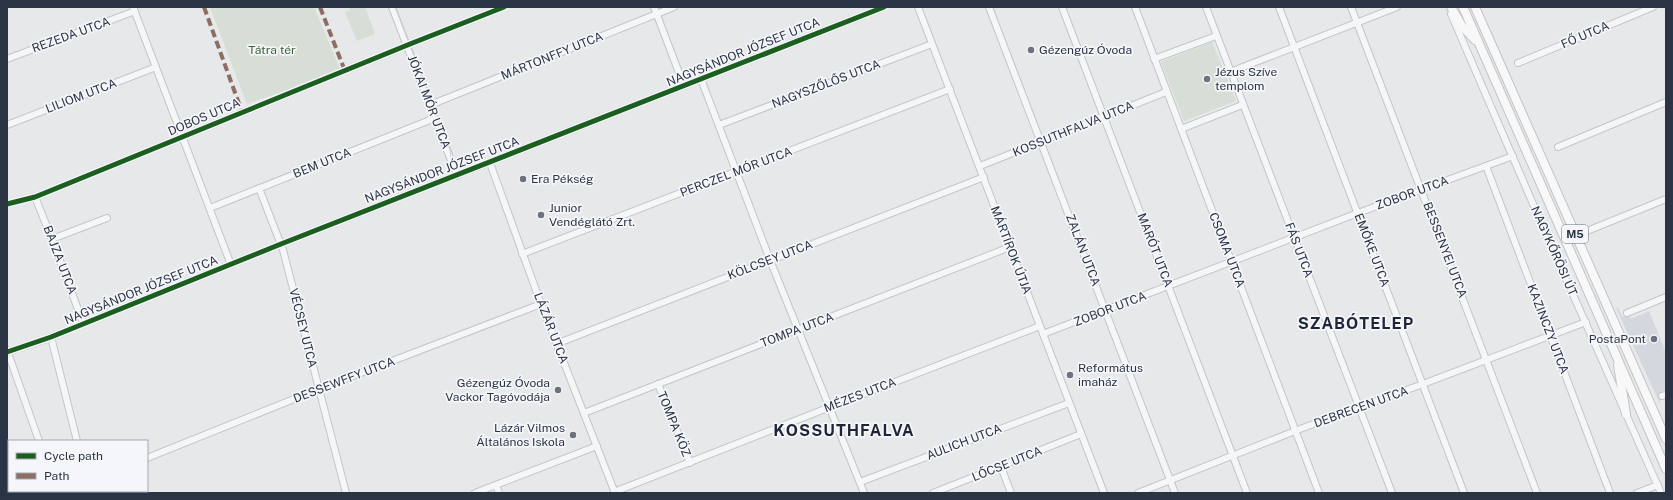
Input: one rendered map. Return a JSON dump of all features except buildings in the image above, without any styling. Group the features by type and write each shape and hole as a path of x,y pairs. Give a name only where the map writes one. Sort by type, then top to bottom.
{"main road":[{"path":"1450,7 1465,29 1478,44"},
{"name":"NAGYKŐRÖSI ÚT","path":"1463,7 1478,44 1616,352 1666,469"},
{"name":"M5","path":"1475,7 1666,439"},
{"path":"1616,352 1626,414"}],"street":[{"name":"JÓKAI MÓR UTCA","path":"392,7 457,176"},
{"name":"DOBOS UTCA","path":"7,204 35,197 407,45 504,7"},
{"path":"654,7 684,86"},
{"name":"MÁRTONFFY UTCA","path":"430,105 674,7"},
{"name":"NAGYSÁNDOR JÓZSEF UTCA","path":"7,352 51,337 281,244 884,7"},
{"name":"MÁRTÍROK ÚTJA","path":"918,7 1104,493"},
{"name":"ZALÁN UTCA","path":"989,7 1175,493"},
{"name":"MARÓT UTCA","path":"1062,7 1247,493"},
{"name":"CSOMA UTCA","path":"1135,7 1166,92 1320,493"},
{"name":"FÁS UTCA","path":"1206,7 1242,105 1392,493"},
{"name":"EMŐKE UTCA","path":"1279,7 1464,493"},
{"name":"BESSENYEI UTCA","path":"1351,7 1422,189 1537,493"},
{"path":"1230,72 1397,7"},
{"name":"NAGYKŐRÖSI ÚT","path":"1450,7 1543,227 1661,493"},
{"name":"FŐ UTCA","path":"1518,63 1653,7"},
{"path":"134,9 231,265"},
{"name":"REZEDA UTCA","path":"7,59 134,9"},
{"path":"1154,59 1216,36"},
{"name":"NAGYSZŐLŐS UTCA","path":"719,125 932,44"},
{"name":"LILIOM UTCA","path":"7,125 156,67"},
{"path":"701,79 770,260 864,493"},
{"name":"PERCZEL MÓR UTCA","path":"522,254 950,89"},
{"name":"KOSSUTHFALVA UTCA","path":"980,166 1166,92"},
{"path":"1558,147 1666,102"},
{"path":"1181,129 1242,105"},
{"name":"BEM UTCA","path":"210,208 435,118"},
{"name":"ZOBOR UTCA","path":"1043,334 1358,213 1513,156"},
{"name":"LÁZÁR UTCA","path":"490,163 522,254 614,492"},
{"name":"KAZINCZY UTCA","path":"1486,166 1610,493"},
{"name":"KÖLCSEY UTCA","path":"556,344 984,177"},
{"name":"VÉCSEY UTCA","path":"259,188 281,244 346,493"},
{"name":"BAJZA UTCA","path":"35,197 83,323"},
{"path":"1587,231 1666,199"},
{"path":"52,239 107,218"},
{"name":"TOMPA UTCA","path":"584,414 1010,246"},
{"path":"1627,313 1666,297"},
{"name":"DESSEWFFY UTCA","path":"148,458 319,389 541,304"},
{"name":"DEBRECEN UTCA","path":"1138,493 1296,430 1423,384 1586,322"},
{"name":"MÉZES UTCA","path":"614,492 1040,326"},
{"path":"51,337 77,440"},
{"path":"7,352 39,440"},
{"name":"TOMPA KÖZ","path":"658,384 690,463"},
{"name":"AULICH UTCA","path":"860,482 1069,403"},
{"name":"LŐCSE UTCA","path":"936,492 1081,434"},
{"path":"475,493 596,446"},
{"path":"1001,467 1011,493"},
{"path":"496,485 499,493"},
{"path":"1637,493 1658,485"}],"shaded area":[{"path":"1616,308 1618,308 1622,316 1633,318 1649,311 1666,353 1666,389 1662,391 1659,396 1660,404"}],"green space":[{"name":"Tátra tér","path":"210,7 314,7 341,71 247,104"},
{"path":"349,7 365,7 375,34 357,41 345,12 350,10"},
{"path":"1212,42 1236,101 1184,121 1161,62"}],"tram line":[{"path":"7,356 49,342 84,326 439,185 446,177 450,169 450,150 395,7"}],"marked path":[{"path":"204,7 242,112"},
{"path":"320,7 345,71"}],"cycle path":[{"path":"7,204 35,197 504,7"},
{"path":"7,352 51,337 281,244 884,7"}],"place":[{"name":"Gézengúz Óvoda","path":"1031,50"},
{"name":"Jézus Szíve templom","path":"1207,79"},
{"name":"Era Pékség","path":"523,179"},
{"name":"Junior Vendéglátó Zrt.","path":"541,215"},
{"name":"PostaPont","path":"1654,339"},
{"name":"Református imaház","path":"1070,375"},
{"name":"Gézengúz Óvoda Vackor Tagóvodája","path":"558,390"},
{"name":"Lázár Vilmos Általános Iskola","path":"573,435"}],"district":[{"name":"SZABÓTELEP","path":"1356,323"},
{"name":"KOSSUTHFALVA","path":"844,430"}]}
